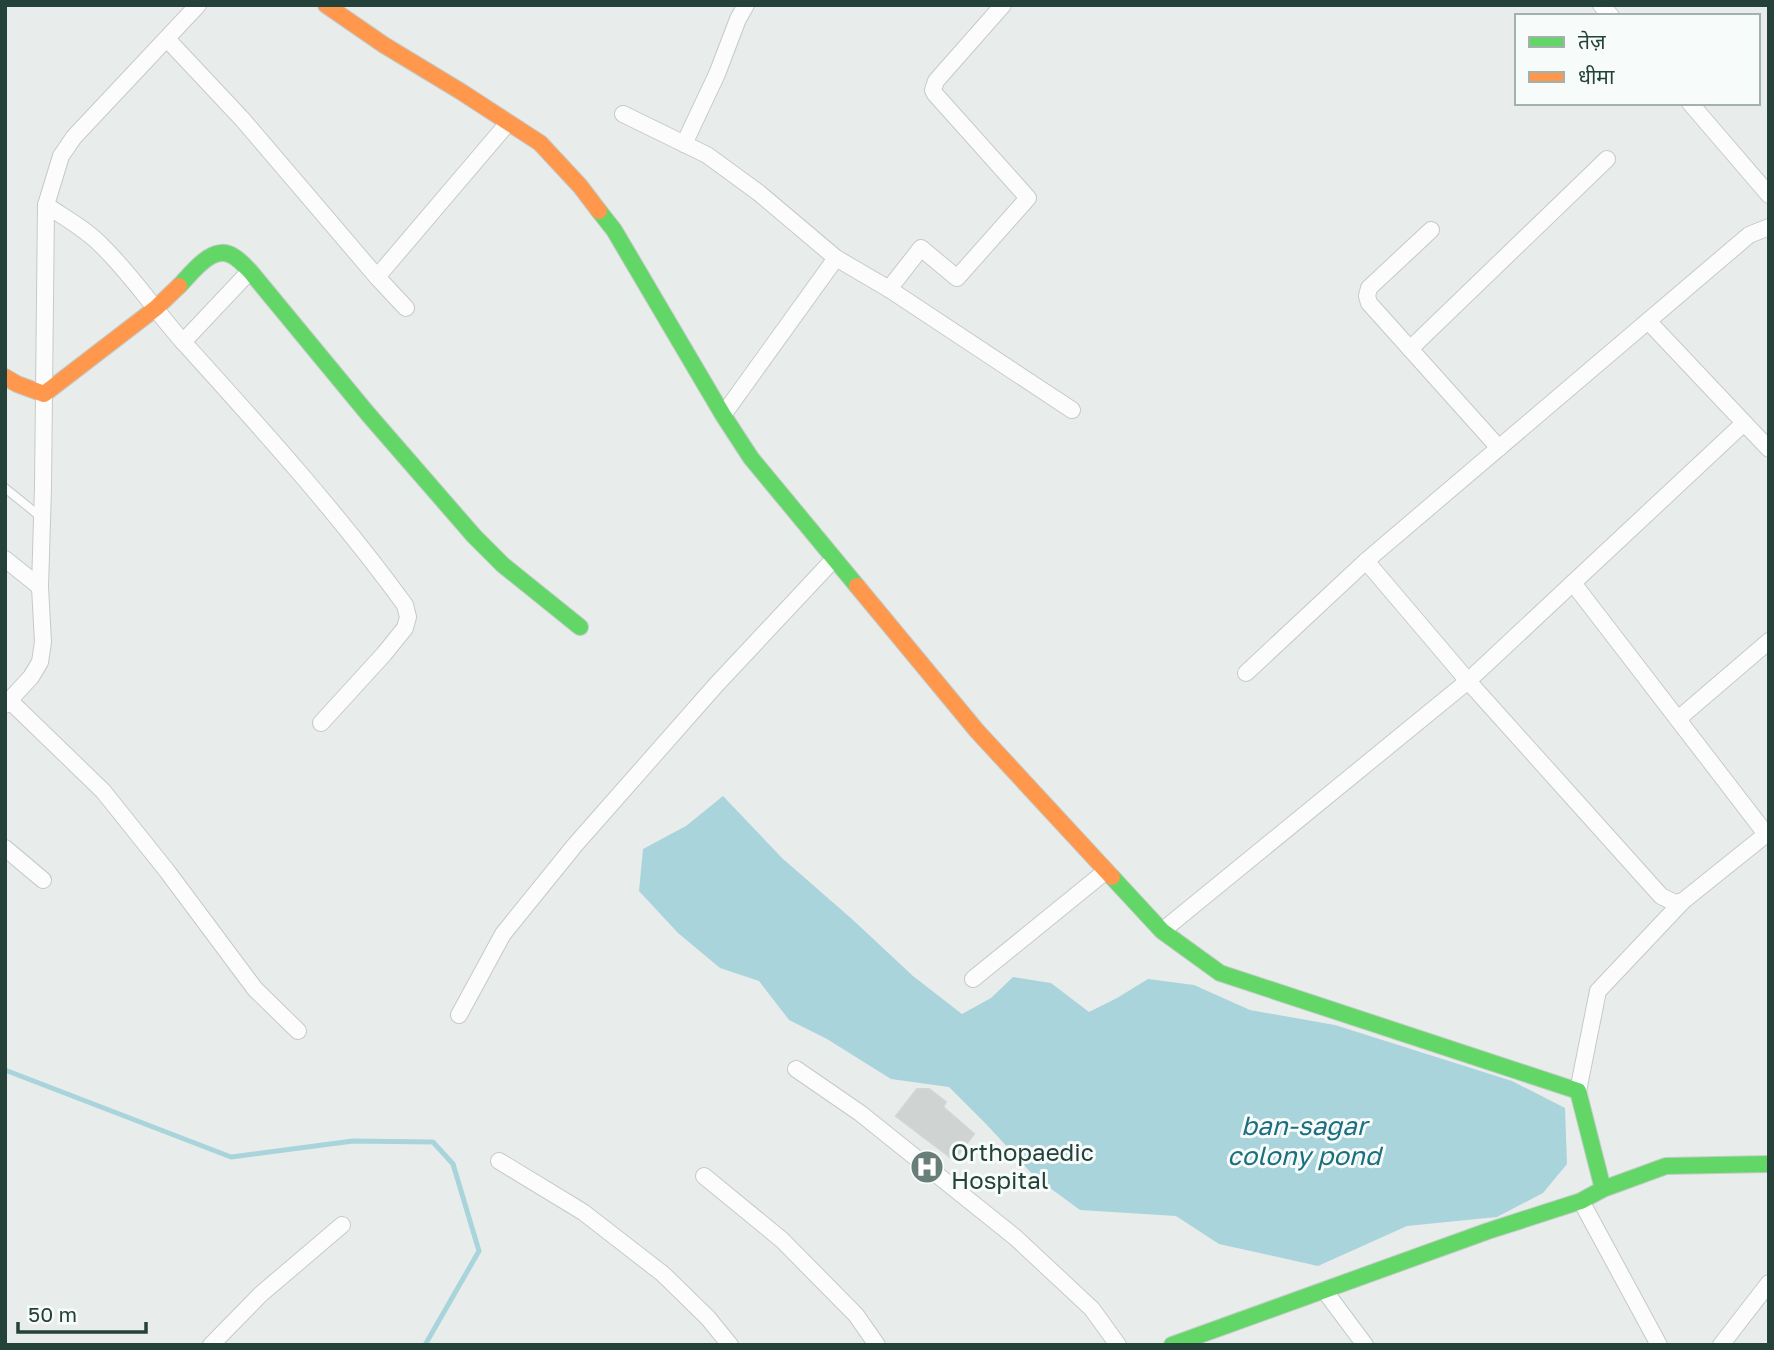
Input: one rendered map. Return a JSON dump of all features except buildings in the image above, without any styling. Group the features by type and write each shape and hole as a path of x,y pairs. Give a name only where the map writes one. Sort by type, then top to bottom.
{"street":[{"path":"198,5 74,137 61,156 46,205 40,587 43,642 40,662 31,677 8,703 103,791 255,989 298,1031"},
{"path":"327,5 384,45 540,144 580,186 614,230 751,458 977,731 1162,931 1220,973 1577,1091"},
{"path":"684,144 746,5"},
{"path":"889,289 921,248 957,278 1028,198 933,90 936,81 1003,5"},
{"path":"167,40 243,120 406,308"},
{"path":"1692,105 1769,195"},
{"path":"623,114 707,155 759,193 836,258 889,289 1072,410"},
{"path":"377,277 508,123"},
{"path":"1410,349 1607,159"},
{"path":"46,205 102,245 183,342 324,502 405,605 408,617 405,628 321,723"},
{"path":"1246,673 1366,561 1749,235 1769,227"},
{"path":"1431,230 1369,288 1369,303 1499,448"},
{"path":"44,394 156,308 213,253 223,250 230,253 250,271 368,414 474,536 503,565 579,627"},
{"path":"723,415 836,258"},
{"path":"183,342 250,271"},
{"path":"1648,321 1769,449"},
{"path":"5,377 44,394"},
{"path":"1162,931 1468,681 1744,423"},
{"path":"5,559 40,587"},
{"path":"459,1015 503,934 575,845 716,685 834,559"},
{"path":"1366,561 1468,681 1661,896 1675,903 1683,901"},
{"path":"1573,583 1768,833 1683,901 1598,991 1577,1091 1603,1189"},
{"path":"1678,719 1769,641"},
{"path":"5,848 44,880"},
{"path":"973,979 1106,871"},
{"path":"796,1069 860,1113 1016,1238 1092,1309 1118,1345"},
{"path":"499,1161 583,1212 663,1273 708,1318 730,1345"},
{"path":"1172,1345 1581,1200 1665,1166 1769,1164"},
{"path":"704,1176 782,1240 856,1315 877,1345"},
{"path":"1581,1200 1658,1345"},
{"path":"211,1345 261,1294 342,1225"},
{"path":"1721,1345 1769,1283"},
{"path":"1324,1290 1365,1345"}],"lane":[{"path":"5,488 42,518"}],"water":[{"name":"ban-sagar colony pond","path":"723,796 782,858 913,976 962,1014 991,998 1013,977 1051,983 1089,1012 1148,979 1194,985 1250,1010 1335,1025 1512,1081 1565,1108 1567,1164 1543,1193 1497,1217 1407,1226 1318,1266 1219,1244 1176,1216 1080,1210 1035,1177 949,1087 891,1079 827,1039 789,1020 759,981 720,968 678,933 639,891 643,849 686,826"}],"waterway":[{"path":"5,1070 231,1157 353,1141 433,1142 453,1164 479,1251 425,1345"}],"traffic: fast":[{"path":"599,211 614,230 751,458 857,586"},
{"path":"179,286 203,261 218,253 225,253 240,261 474,536 503,565 580,627"},
{"path":"1112,877 1162,931 1220,973 1578,1091 1603,1189"},
{"path":"1172,1345 1488,1231 1581,1201 1603,1189 1666,1166 1769,1164"}],"traffic: slow":[{"path":"326,5 384,45 540,143 599,211"},
{"path":"5,377 44,394 156,308 179,286"},
{"path":"857,586 977,731 1112,877"}],"place":[{"name":"Orthopaedic Hospital","path":"927,1167"}]}
